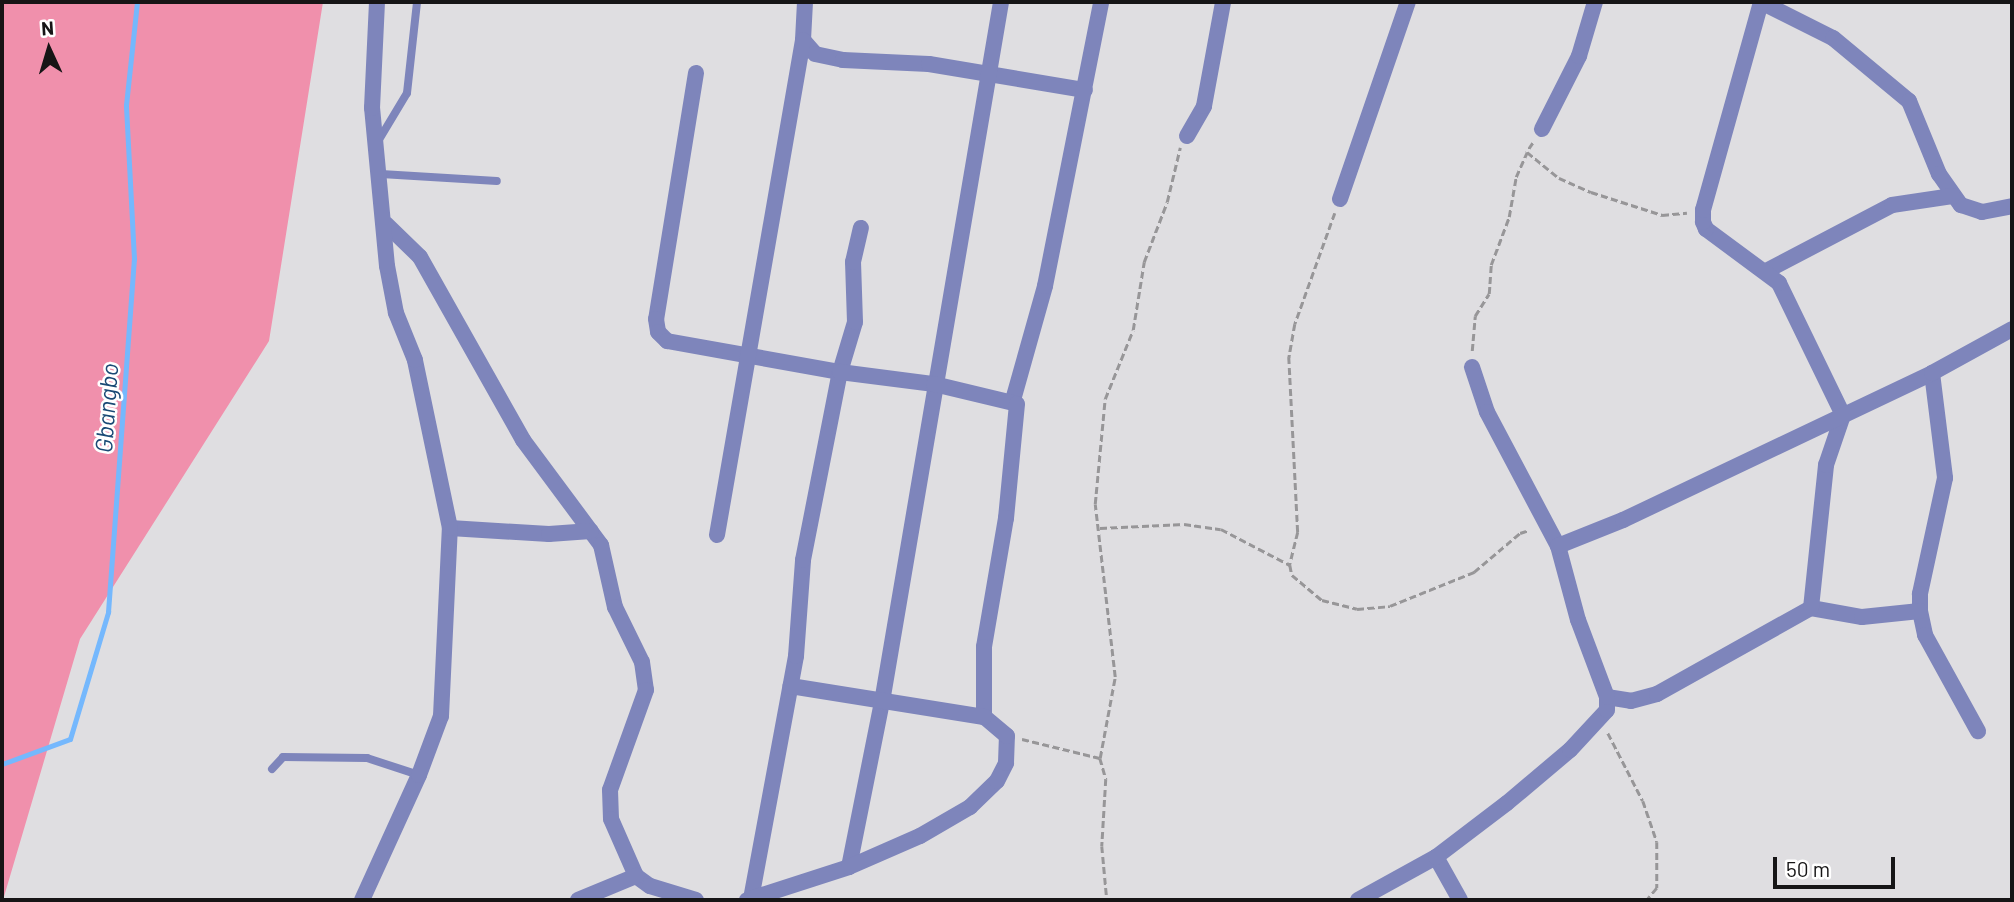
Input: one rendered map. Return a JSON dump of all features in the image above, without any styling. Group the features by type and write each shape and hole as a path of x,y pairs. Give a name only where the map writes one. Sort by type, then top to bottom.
{"street":[{"path":"362,900 419,775 441,716 450,528 415,360 396,313 372,108 377,2"},
{"path":"717,535 803,40 805,2"},
{"path":"849,867 882,702 1001,2"},
{"path":"984,717 984,647 1006,518 1018,410 1013,400 1045,286 1101,2"},
{"path":"1187,136 1204,106 1223,2"},
{"path":"1340,199 1408,2"},
{"path":"1542,129 1579,56 1595,2"},
{"path":"1811,608 1826,465 1843,415 1788,298 1766,271 1706,229 1703,210 1761,2 1833,38 1909,101 1952,196 1961,205 1982,212 2012,206"},
{"path":"803,40 815,54 843,60 929,64 1085,90"},
{"path":"696,73 657,332 667,341 840,372 934,384 1013,400"},
{"path":"1766,271 1892,205 1952,196"},
{"path":"386,224 420,257 523,440 591,531 605,557 615,607 642,662 646,690 608,805 636,876 650,886 696,900"},
{"path":"790,686 984,717 1007,736 1006,763 997,781 970,807 849,867 749,900 790,686 803,560 840,372 853,332 853,262 861,228"},
{"path":"1558,546 1623,520 1931,373 2012,329"},
{"path":"1358,900 1436,857 1507,803 1601,720 1608,697 1578,620 1558,546 1488,412 1472,367"},
{"path":"1931,373 1945,478 1920,594 1920,611 1925,635 1978,731"},
{"path":"450,528 549,534 591,531"},
{"path":"1608,697 1631,701 1657,694 1811,608 1862,617 1920,611"},
{"path":"1436,857 1460,900"},
{"path":"578,900 636,876"}],"lane":[{"path":"377,143 408,93 417,2"},
{"path":"381,174 497,181"},
{"path":"272,769 283,757 368,758 419,775"}],"path":[{"path":"1472,367 1475,316 1489,294 1491,265 1509,218 1516,177 1542,129"},
{"path":"1107,900 1102,846 1107,779 1100,758 1115,677 1096,471 1107,417 1105,399 1133,330 1149,243 1187,136"},
{"path":"1528,152 1559,178 1636,210 1662,215 1703,210"},
{"path":"1340,199 1295,324 1289,357 1298,532 1290,565 1292,575 1322,600 1356,608 1390,606 1474,572 1520,533 1547,526"},
{"path":"1100,528 1184,524 1221,528 1290,565"},
{"path":"1601,720 1643,801 1657,842 1657,888 1647,900"},
{"path":"1007,736 1087,751 1100,758"}],"shaded area":[{"path":"2,2 323,2 269,341 80,639 3,900"}],"waterway":[{"name":"Gbangbo","path":"2,764 70,739 108,612 134,259 126,105 137,2"}]}
